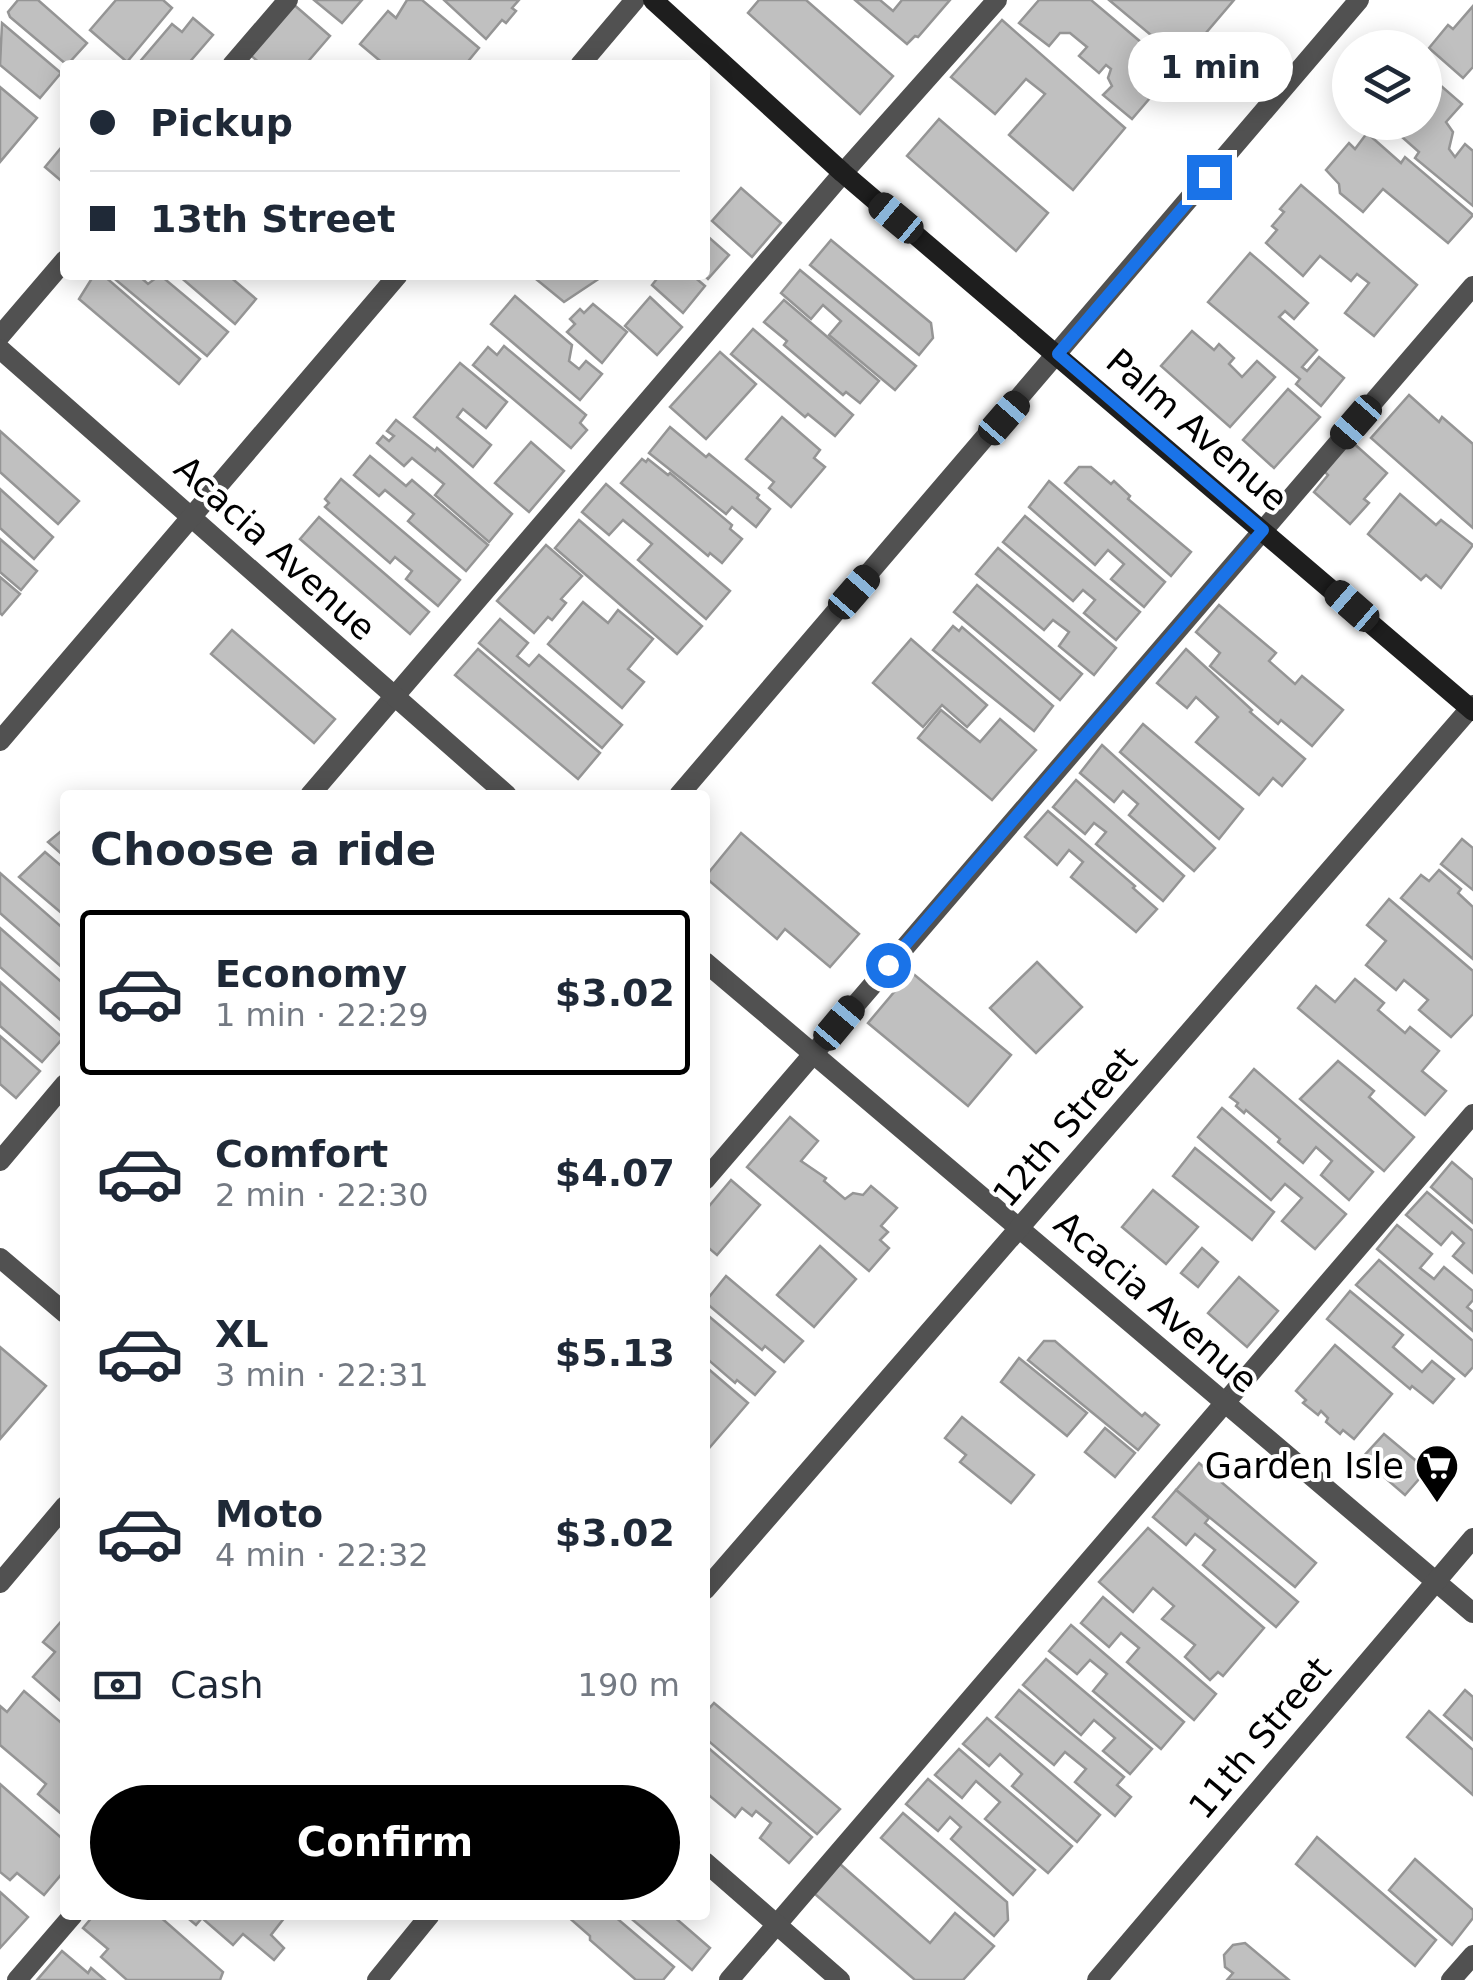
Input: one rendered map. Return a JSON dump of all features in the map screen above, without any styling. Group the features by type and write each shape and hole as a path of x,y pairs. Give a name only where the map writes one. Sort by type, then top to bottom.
{"street":[{"path":"236,60 288,0"},
{"path":"584,60 635,0"},
{"name":"Palm Avenue","path":"654,0 843,173 1472,708"},
{"path":"314,790 843,173 997,0"},
{"path":"683,790 1359,0"},
{"path":"0,336 60,266"},
{"path":"0,742 394,280"},
{"path":"710,1174 1473,286"},
{"name":"Acacia Avenue","path":"0,348 502,790"},
{"name":"12th Street","path":"710,1584 1472,708"},
{"name":"Acacia Avenue","path":"710,966 1473,1613"},
{"path":"0,1161 60,1090"},
{"path":"729,1980 1473,1114"},
{"path":"0,1258 60,1309"},
{"path":"0,1583 60,1512"},
{"name":"11th Street","path":"1097,1980 1473,1538"},
{"path":"710,1867 840,1980"},
{"path":"17,1980 70,1920"},
{"path":"376,1980 426,1920"},
{"path":"1451,1980 1473,1955"}],"building":[{"path":"18,0 38,0 87,43 72,60 61,60 8,12"},
{"path":"116,0 163,0 172,8 129,60 90,30"},
{"path":"314,0 362,0 342,23"},
{"path":"407,0 422,0 479,48 469,60 379,60 360,44 388,11 396,18"},
{"path":"444,0 519,0 506,23 502,20 486,39"},
{"path":"759,0 806,0 893,76 860,114 748,13"},
{"path":"855,0 880,0 893,11 902,0 950,0 907,44"},
{"path":"1039,0 1091,0 1174,70 1132,119 1103,95 1112,86 1108,78 1111,69 1106,65 1099,73 1079,56 1087,47 1070,33 1060,33 1049,46 1019,23"},
{"path":"1109,0 1234,0 1182,61"},
{"path":"292,3 330,36 309,60 256,60 248,53"},
{"path":"1473,6 1473,67 1463,78 1442,59 1442,32 1448,25 1453,29"},
{"path":"193,18 213,35 191,60 141,60 172,24 182,32"},
{"path":"1002,20 1125,128 1073,190 1009,135 1045,94 1026,79 995,114 951,77"},
{"path":"2,23 60,74 40,98 0,65"},
{"path":"0,87 37,118 0,162"},
{"path":"1442,87 1462,104 1446,122 1453,132 1449,149 1455,157 1465,144 1473,151 1473,206 1415,158 1419,152 1405,140 1442,140"},
{"path":"939,119 1048,213 1016,251 907,156"},
{"path":"1362,140 1375,140 1401,163 1405,157 1473,215 1448,243 1383,189 1363,212 1340,193 1339,184 1326,170 1349,143 1355,149"},
{"path":"60,149 60,180 45,167"},
{"path":"1301,185 1417,285 1374,336 1345,313 1369,283 1357,274 1351,281 1320,256 1303,276 1266,243 1277,230 1272,226 1284,212 1280,209"},
{"path":"741,188 781,223 752,257 712,221"},
{"path":"710,238 729,255 710,277"},
{"path":"831,240 931,323 933,338 919,355 810,265"},
{"path":"1250,253 1308,303 1294,319 1285,311 1279,317 1317,350 1302,367 1307,371 1319,357 1344,378 1321,406 1296,384 1300,379 1208,302"},
{"path":"800,270 916,366 895,390 829,335 841,321 823,305 811,319 781,293"},
{"path":"91,280 109,280 200,359 179,384 79,299"},
{"path":"116,280 144,280 148,284 166,280 228,332 207,356"},
{"path":"184,280 234,280 256,299 235,324"},
{"path":"537,280 597,280 564,302"},
{"path":"656,280 698,280 705,286 683,313 652,285"},
{"path":"515,296 572,345 569,361 579,369 586,361 602,374 580,400 491,324"},
{"path":"650,297 682,327 657,355 625,326"},
{"path":"784,300 879,381 860,403 846,392 843,395 784,345 787,341 764,322"},
{"path":"593,304 627,332 602,363 567,332 575,324 570,319"},
{"path":"753,329 853,415 835,436 808,414 805,417 731,354"},
{"path":"1192,331 1214,350 1219,344 1234,358 1229,364 1242,377 1257,361 1275,377 1230,427 1161,366"},
{"path":"504,346 586,415 580,423 587,430 571,448 473,365 488,347 497,355"},
{"path":"720,352 756,384 706,439 670,407"},
{"path":"460,363 507,402 486,428 463,409 457,417 491,445 473,467 414,417"},
{"path":"1288,389 1320,417 1274,468 1243,440"},
{"path":"1409,395 1439,422 1442,417 1473,444 1473,528 1371,438"},
{"path":"782,417 820,450 814,458 825,467 791,507 769,488 774,482 746,459"},
{"path":"396,420 435,451 437,448 512,514 489,542 435,495 444,484 412,458 404,466 377,443 383,436 389,441 394,436 387,431"},
{"path":"670,427 759,495 757,498 770,509 756,527 732,507 726,514 649,453"},
{"path":"0,431 79,501 58,524 0,472"},
{"path":"1351,441 1387,473 1364,499 1369,503 1350,524 1314,492 1328,475 1324,471"},
{"path":"531,442 564,471 529,512 495,483"},
{"path":"370,456 406,486 412,480 488,545 466,571 408,521 414,514 385,490 379,496 354,475"},
{"path":"642,459 670,473 732,525 730,529 742,539 722,563 710,553 708,556 621,483"},
{"path":"1079,467 1091,467 1111,484 1114,481 1130,496 1128,499 1191,552 1171,576 1065,483"},
{"path":"341,479 460,580 438,606 406,579 412,571 395,557 390,563 325,507 329,503 325,499"},
{"path":"1049,481 1165,582 1144,607 1111,579 1124,564 1108,550 1095,565 1029,507"},
{"path":"606,484 730,591 706,619 638,560 652,544 623,520 609,535 582,512"},
{"path":"0,489 53,537 34,559 0,528"},
{"path":"1400,494 1436,525 1441,520 1473,545 1441,588 1426,575 1421,580 1368,534"},
{"path":"1025,516 1140,612 1116,640 1084,613 1095,600 1083,590 1073,601 1003,542"},
{"path":"319,517 429,612 410,634 300,539"},
{"path":"579,520 702,626 677,654 555,548"},
{"path":"0,539 37,571 21,590 0,572"},
{"path":"546,545 582,576 561,599 566,603 552,620 548,617 534,633 497,601"},
{"path":"998,548 1116,648 1094,675 1059,646 1069,632 1053,620 1044,630 976,574"},
{"path":"0,577 20,594 2,615 0,613"},
{"path":"977,585 1082,674 1060,700 954,612"},
{"path":"583,602 608,623 618,610 653,639 628,669 644,682 622,708 548,644"},
{"path":"1219,605 1276,653 1269,661 1295,684 1302,676 1343,710 1312,746 1281,720 1278,724 1210,666 1220,653 1196,632"},
{"path":"500,619 528,643 517,656 529,666 539,655 622,725 602,748 479,643"},
{"path":"953,626 959,631 962,627 1053,706 1034,731 933,650"},
{"path":"232,630 335,719 314,743 211,654"},
{"path":"911,639 987,705 967,727 942,705 923,727 873,683"},
{"path":"478,649 600,753 578,779 455,675"},
{"path":"1186,649 1305,759 1282,786 1273,778 1259,795 1196,742 1218,717 1196,697 1187,708 1157,683"},
{"path":"941,710 980,742 1000,719 1036,750 992,800 918,738"},
{"path":"1143,724 1243,809 1219,839 1120,752"},
{"path":"1102,745 1215,848 1194,871 1129,815 1138,804 1123,791 1114,802 1080,773"},
{"path":"1076,780 1184,876 1163,901 1096,844 1106,832 1094,823 1085,834 1053,807"},
{"path":"1048,811 1157,909 1136,932 1071,877 1083,862 1069,850 1057,865 1025,837"},
{"path":"60,832 60,853 48,842"},
{"path":"741,833 859,934 830,967 785,929 777,939 710,881 710,871"},
{"path":"1462,839 1473,848 1473,890 1441,864"},
{"path":"45,852 60,865 60,912 19,877"},
{"path":"1439,870 1461,889 1458,893 1473,907 1473,959 1401,898 1421,875 1429,881"},
{"path":"0,873 60,926 60,966 0,913"},
{"path":"1389,899 1473,971 1473,1014 1451,1037 1419,1010 1428,1000 1404,980 1396,990 1366,965 1386,941 1367,925"},
{"path":"0,928 60,981 60,1020 0,967"},
{"path":"1037,962 1082,1007 1036,1053 990,1008"},
{"path":"911,972 1011,1055 968,1106 868,1023"},
{"path":"1355,979 1384,1003 1378,1010 1405,1033 1410,1027 1439,1051 1422,1071 1446,1091 1425,1115 1298,1008 1316,986 1335,1002"},
{"path":"0,982 60,1035 60,1041 42,1062 0,1026"},
{"path":"0,1036 40,1071 16,1098 0,1084"},
{"path":"1338,1061 1374,1091 1369,1097 1414,1137 1384,1171 1300,1099"},
{"path":"1254,1069 1373,1172 1349,1200 1321,1175 1332,1161 1316,1147 1303,1163 1246,1110 1244,1113 1236,1106 1238,1103 1230,1097"},
{"path":"1222,1108 1346,1214 1315,1249 1282,1221 1302,1198 1285,1184 1271,1200 1198,1137"},
{"path":"790,1117 818,1141 801,1161 826,1178 824,1181 845,1199 853,1193 863,1195 871,1186 897,1208 881,1226 888,1232 880,1240 889,1248 869,1271 747,1167"},
{"path":"1195,1148 1274,1212 1252,1240 1173,1176"},
{"path":"1452,1162 1473,1180 1473,1223 1431,1187"},
{"path":"731,1180 760,1205 717,1255 710,1249 710,1205"},
{"path":"1153,1190 1198,1227 1166,1264 1122,1227"},
{"path":"1427,1192 1473,1231 1473,1273 1453,1256 1464,1243 1452,1232 1441,1245 1406,1215"},
{"path":"1397,1225 1432,1254 1420,1268 1434,1279 1444,1267 1473,1291 1473,1300 1467,1307 1473,1312 1473,1331 1377,1249"},
{"path":"820,1246 856,1279 814,1327 777,1295"},
{"path":"1202,1248 1218,1262 1198,1287 1181,1273"},
{"path":"1379,1260 1473,1341 1473,1367 1465,1376 1356,1285"},
{"path":"726,1276 803,1341 784,1362 765,1346 762,1350 710,1306 710,1296"},
{"path":"1239,1277 1278,1311 1247,1347 1208,1313"},
{"path":"1350,1291 1403,1335 1393,1347 1422,1372 1432,1361 1454,1379 1433,1403 1412,1386 1410,1389 1327,1319"},
{"path":"710,1317 775,1372 755,1395 737,1380 735,1383 710,1361"},
{"path":"1044,1341 1055,1341 1142,1416 1145,1413 1159,1425 1138,1450 1028,1360"},
{"path":"1335,1345 1392,1394 1354,1439 1343,1430 1340,1434 1326,1422 1328,1418 1321,1411 1318,1415 1303,1403 1306,1400 1296,1391"},
{"path":"0,1347 46,1386 0,1439"},
{"path":"1019,1358 1087,1413 1067,1436 1001,1382"},
{"path":"710,1370 748,1403 710,1447"},
{"path":"962,1417 1034,1475 1011,1503 960,1462 966,1455 945,1438"},
{"path":"1105,1428 1135,1453 1115,1477 1085,1452"},
{"path":"1384,1434 1427,1470 1405,1495 1362,1458"},
{"path":"1199,1463 1316,1563 1295,1587 1176,1490"},
{"path":"1176,1490 1209,1518 1205,1523 1298,1602 1276,1627 1203,1565 1215,1550 1195,1534 1186,1545 1153,1517"},
{"path":"1148,1528 1264,1628 1223,1676 1218,1672 1210,1680 1185,1657 1195,1645 1162,1619 1174,1606 1153,1588 1133,1612 1099,1582"},
{"path":"1103,1597 1216,1694 1194,1720 1127,1662 1139,1648 1121,1633 1109,1647 1081,1623"},
{"path":"60,1623 60,1701 33,1677 55,1652 43,1642"},
{"path":"1071,1625 1184,1722 1161,1749 1093,1691 1107,1674 1090,1660 1077,1674 1049,1651"},
{"path":"1046,1659 1152,1749 1130,1774 1103,1751 1115,1738 1094,1720 1081,1735 1023,1685"},
{"path":"1019,1690 1124,1777 1117,1785 1131,1797 1115,1816 1075,1782 1086,1769 1065,1752 1054,1765 996,1717"},
{"path":"1465,1690 1473,1697 1473,1740 1444,1715"},
{"path":"24,1691 60,1722 60,1813 38,1794 46,1784 0,1745 0,1706 7,1712"},
{"path":"714,1703 840,1809 817,1834 710,1742 710,1707"},
{"path":"1429,1711 1473,1750 1473,1795 1407,1737"},
{"path":"987,1718 1100,1815 1077,1842 1012,1786 1022,1774 1000,1754 989,1766 963,1744"},
{"path":"710,1749 812,1837 789,1863 760,1838 771,1823 756,1811 752,1816 742,1808 735,1817 710,1796"},
{"path":"959,1749 1072,1846 1048,1873 985,1819 1000,1802 976,1781 962,1798 935,1775"},
{"path":"928,1779 1035,1870 1013,1895 951,1839 961,1827 950,1817 938,1831 906,1804"},
{"path":"0,1784 60,1837 60,1876 44,1895 17,1873 10,1880 0,1872"},
{"path":"903,1813 1007,1902 1008,1920 994,1936 881,1838"},
{"path":"1317,1837 1436,1940 1415,1966 1296,1864"},
{"path":"1415,1859 1473,1910 1473,1918 1452,1945 1389,1890"},
{"path":"840,1864 930,1943 955,1913 994,1946 963,1980 915,1980 815,1894"},
{"path":"0,1892 28,1917 0,1948"},
{"path":"90,1920 164,1920 223,1972 220,1980 127,1980 101,1957 108,1949 83,1928"},
{"path":"204,1920 283,1920 271,1935 284,1948 274,1960 243,1934 233,1945"},
{"path":"572,1920 619,1920 674,1967 663,1980 636,1980"},
{"path":"633,1920 678,1920 710,1948 692,1970"},
{"path":"1245,1943 1289,1980 1227,1980 1233,1973 1225,1967 1224,1955 1233,1945"},
{"path":"62,1951 88,1973 91,1968 105,1980 37,1980"}],"place":[{"name":"Garden Isle","path":"1437,1504"}],"route":[{"path":"888,965 1263,530 1058,354 1209,177"}]}
